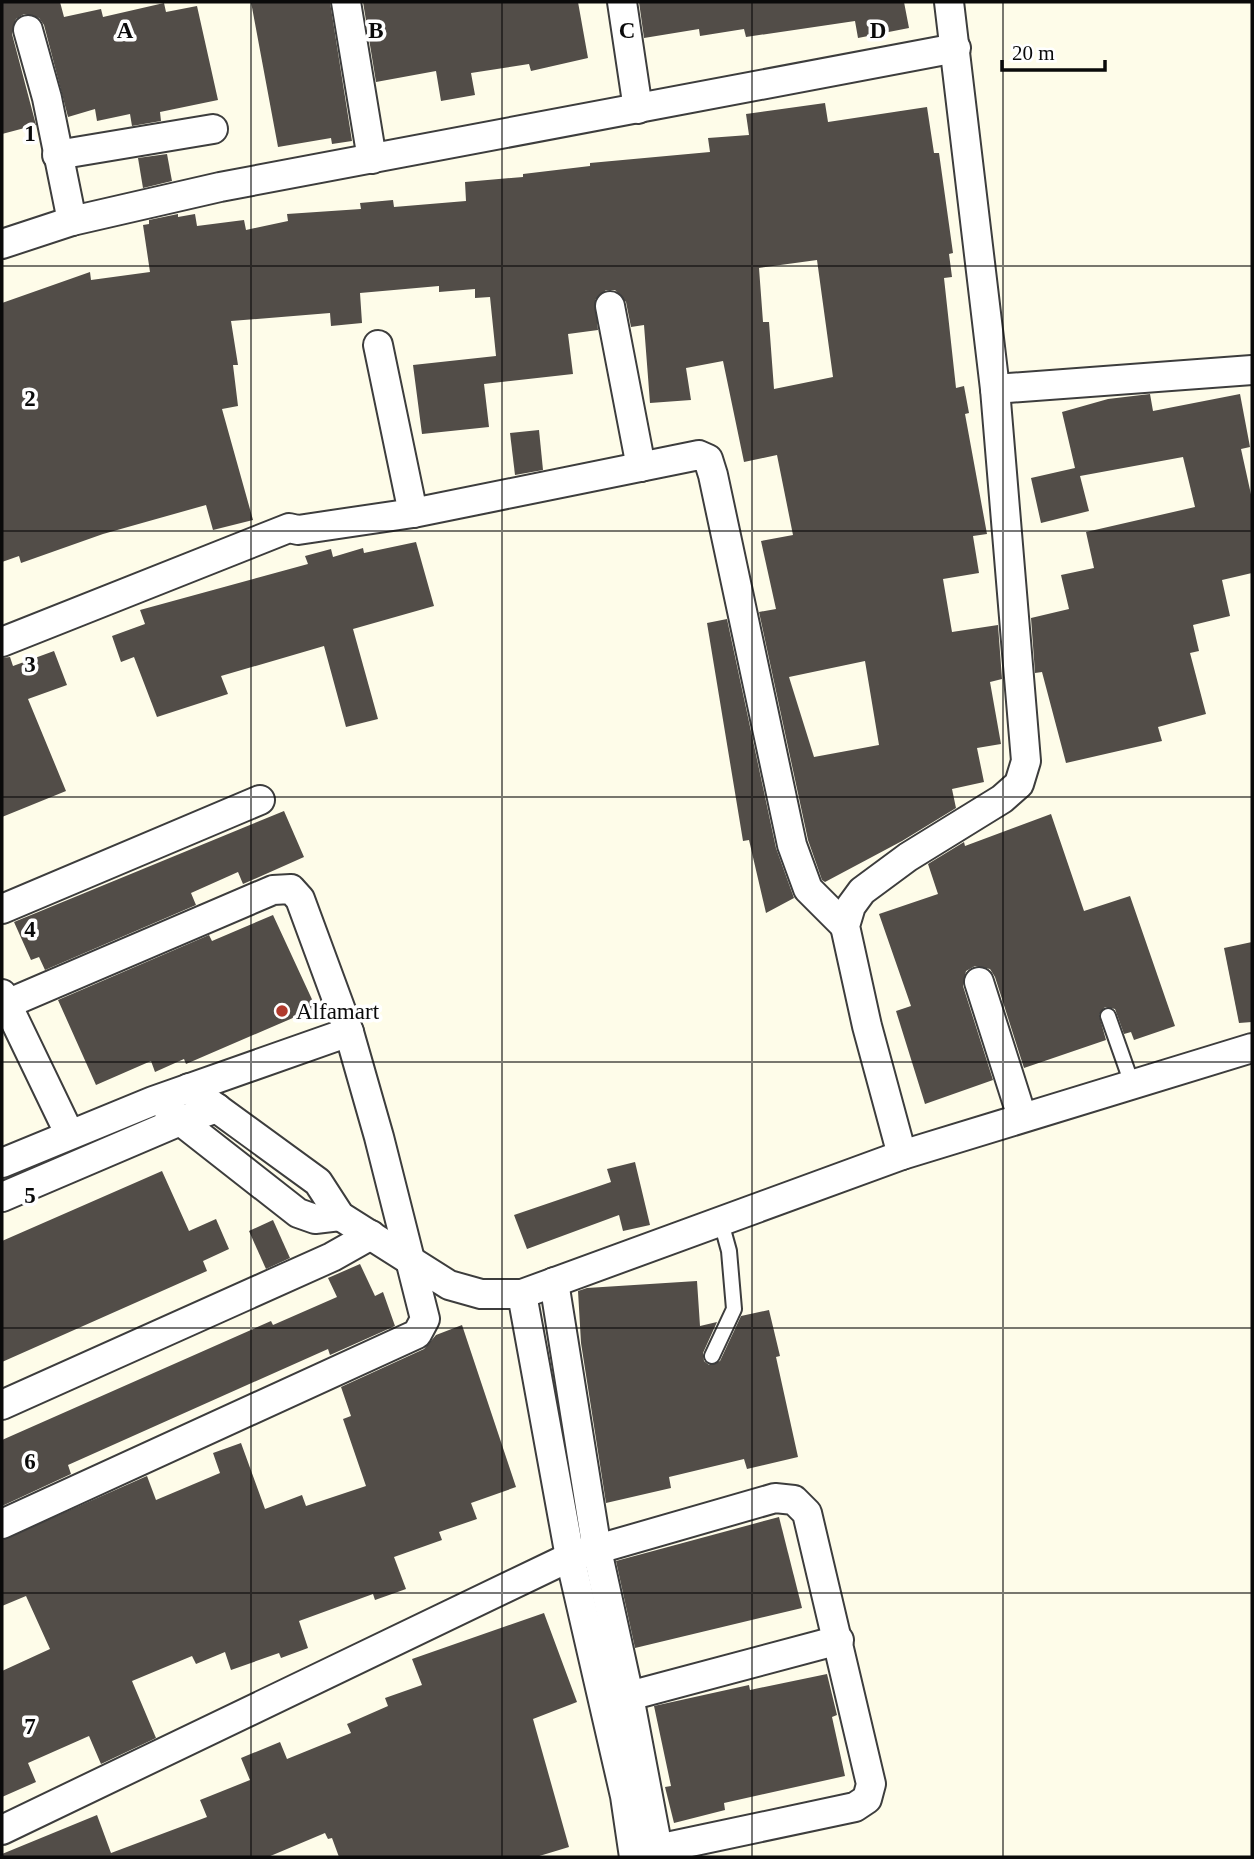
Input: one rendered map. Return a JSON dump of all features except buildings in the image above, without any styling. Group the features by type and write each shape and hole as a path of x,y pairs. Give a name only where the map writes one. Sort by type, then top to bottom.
{"street":[{"path":"346,2 372,159"},
{"path":"622,2 638,109"},
{"path":"902,1155 867,1026 845,926 850,906 862,891 908,857 1002,799 1018,785 1026,761 995,389 949,2"},
{"path":"28,30 47,98 72,221"},
{"path":"2,244 72,221 220,187 956,48"},
{"path":"57,155 213,129"},
{"path":"610,306 641,467"},
{"path":"378,345 413,513"},
{"path":"995,389 1252,370"},
{"path":"2,642 289,528 298,530 413,513 699,455 708,459 792,845 808,889 845,926"},
{"path":"2,909 260,800"},
{"path":"2,1524 417,1334 425,1319 407,1256 383,1150 349,1032 300,899 291,889 274,890 3,1001 69,1133"},
{"path":"979,982 1022,1117"},
{"path":"30,1184 10,1160 69,1133 153,1101 349,1032"},
{"path":"189,1088 324,1188 340,1216 449,1285 481,1294 522,1294 902,1155 1252,1048"},
{"path":"153,1101 305,1217 340,1216"},
{"path":"2,1197 180,1121 217,1108"},
{"path":"266,1189 288,1160"},
{"path":"2,1405 332,1257 371,1235"},
{"path":"554,1282 597,1550 629,1696 646,1854"},
{"path":"522,1294 570,1557 625,1796 646,1854"},
{"path":"2,1830 570,1557 775,1498 794,1500 807,1513 839,1640 871,1784 867,1799 855,1807 646,1854"},
{"path":"629,1696 839,1640"}],"lane":[{"path":"1108,1016 1132,1084"},
{"path":"712,1356 734,1309 729,1251 721,1222"}],"place":[{"name":"Alfamart","path":"282,1011"}]}
